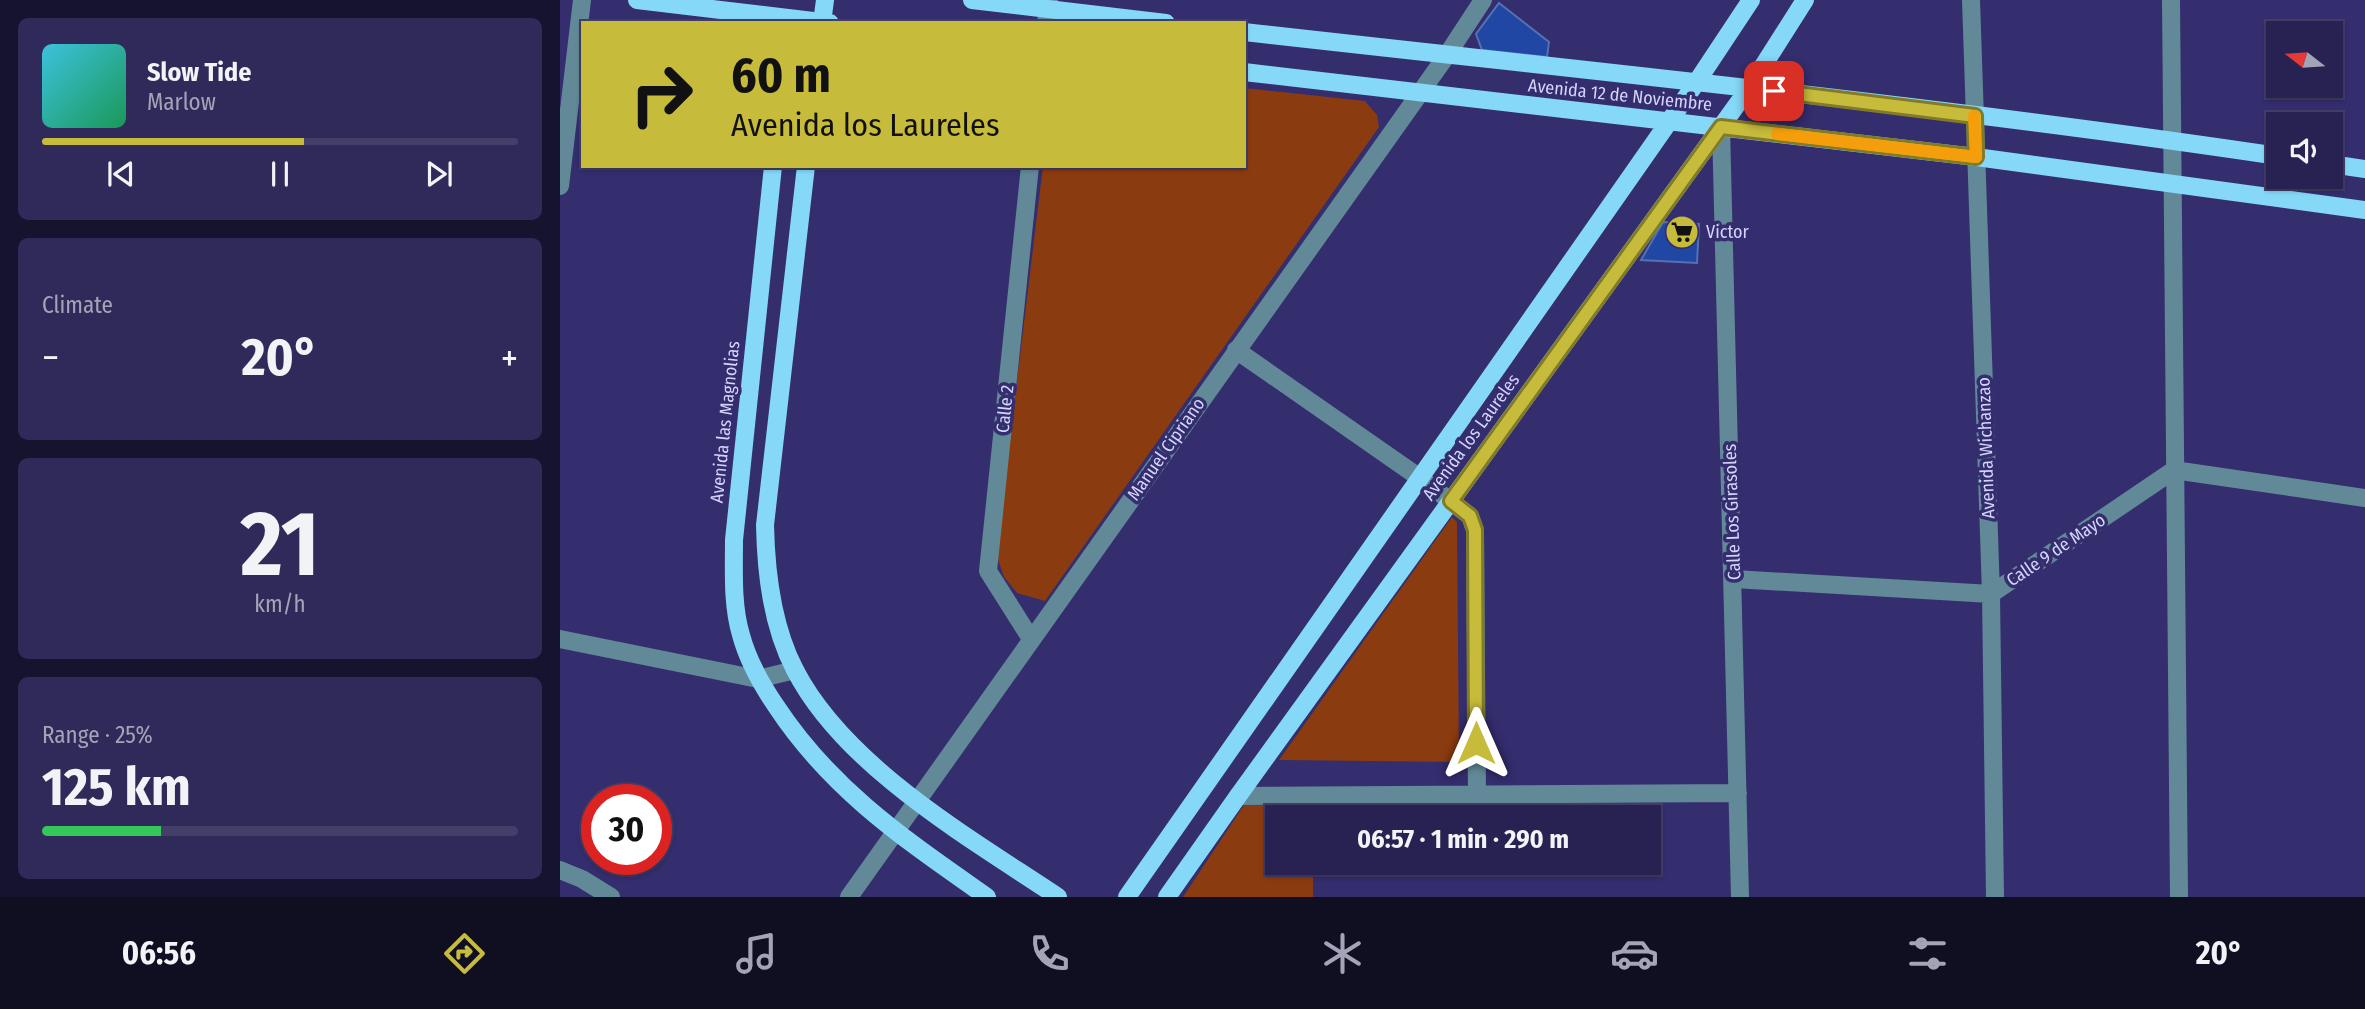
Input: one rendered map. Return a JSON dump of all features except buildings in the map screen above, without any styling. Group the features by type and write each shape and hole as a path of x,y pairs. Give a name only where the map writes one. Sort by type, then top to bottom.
{"main road":[{"path":"637,0 789,13 818,21"},
{"path":"822,21 825,0"},
{"path":"972,0 1146,21"},
{"name":"Avenida los Laureles","path":"1127,897 1696,83 1751,0"},
{"name":"Avenida los Laureles","path":"1167,897 1749,88 1805,0"},
{"name":"Avenida 12 de Noviembre","path":"1246,32 1749,88 2266,154"},
{"name":"Avenida 12 de Noviembre","path":"1246,72 1976,157 2365,210"},
{"path":"2343,166 2365,169"},
{"name":"Avenida las Magnolias","path":"773,168 734,540 734,589 741,635 758,679 795,736 838,783 894,833 987,897"},
{"path":"806,168 765,526 771,597 780,632 795,670 826,716 872,764 916,802 1058,897"}],"street":[{"path":"560,186 582,0"},
{"name":"Manuel Cipriano","path":"849,897 1447,55 1483,0"},
{"name":"Avenida Wichanzao","path":"1971,0 1991,594 1995,897"},
{"path":"2171,0 2179,897"},
{"name":"Calle Los Girasoles","path":"1721,127 1740,897"},
{"name":"Calle 2","path":"1031,168 988,571 1031,639"},
{"path":"1236,350 1470,516 1475,530 1477,796"},
{"path":"2175,470 2365,498"},
{"name":"Calle 9 de Mayo","path":"1734,579 1991,594 2175,470"},
{"path":"560,639 758,679 795,670"},
{"path":"1238,796 1738,793"},
{"path":"560,870 582,879 611,897"}],"shaded area":[{"path":"1246,88 1365,101 1377,115 1379,127 1045,601 1017,593 1004,577 996,554 1043,168 1246,168"},
{"path":"1452,517 1457,522 1459,762 1279,760"},
{"path":"1244,805 1265,805 1265,875 1313,875 1313,897 1183,897"}],"slow traffic":[{"path":"1777,134 1976,157 1974,116"}],"place":[{"name":"Victor","path":"1682,232"}],"route":[{"path":"1476,743 1475,530 1470,516 1451,501 1721,127 1976,157 1975,116 1774,91"}]}
